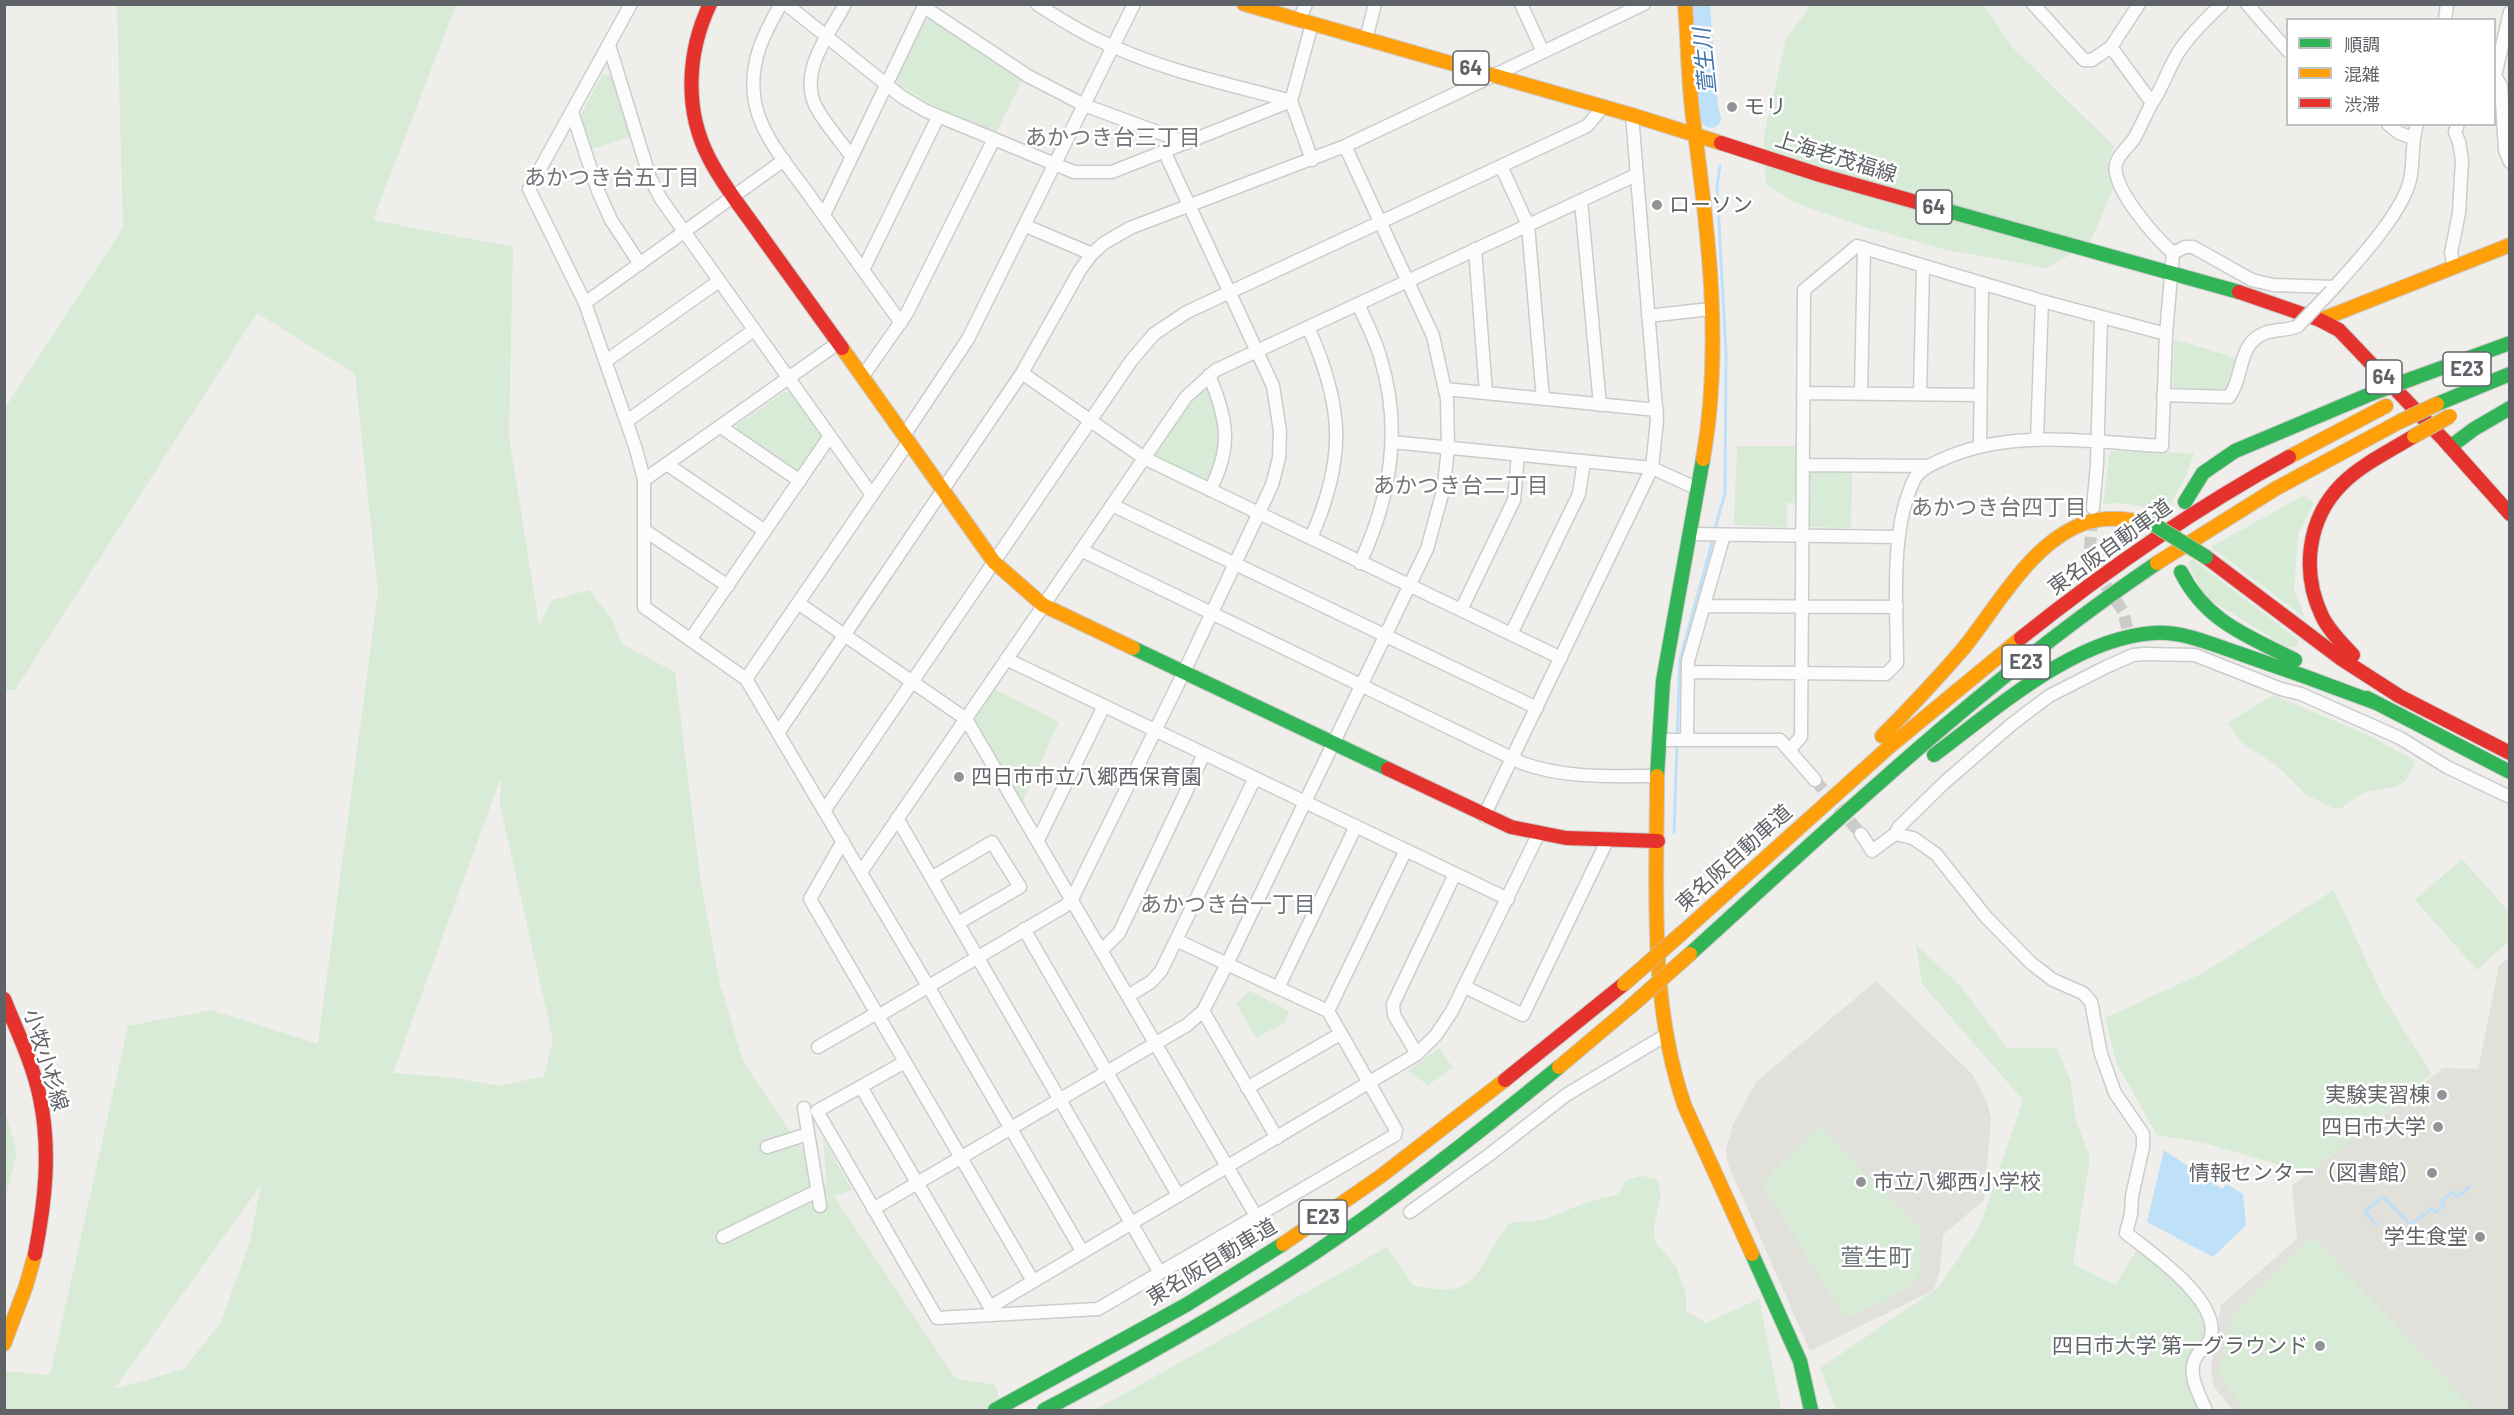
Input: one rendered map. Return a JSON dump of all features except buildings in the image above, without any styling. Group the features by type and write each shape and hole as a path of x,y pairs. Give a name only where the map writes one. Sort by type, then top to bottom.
{"main road":[{"path":"710,4 694,51 692,80 693,108 697,129 707,155 734,197 994,562 1043,605 1510,827 1538,835 1571,839 1658,841"},
{"name":"上海老茂福線","path":"1244,4 1697,135 1820,176 2241,293 2320,320 2339,330 2448,444 2510,514"},
{"path":"1685,4 1710,309 1712,387 1709,424 1664,681 1675,740 1657,776 1656,867 1661,1009 1685,1107 1800,1361 1811,1410"},
{"path":"2320,320 2510,245"},
{"path":"2185,502 2203,473 2235,451 2373,393 2510,343"},
{"name":"東名阪自動車道","path":"995,1410 1194,1300 1295,1236 1382,1176 1461,1116 1624,984 1961,686 2107,572 2188,516 2257,474 2386,406 2510,351"},
{"name":"東名阪自動車道","path":"1044,1410 1214,1316 1350,1229 1488,1126 1629,1008 1978,700 2121,589 2200,534 2335,454 2437,404 2510,374"},
{"path":"2480,401 2510,386"},
{"path":"2448,444 2510,408"},
{"path":"2399,696 2348,650 2322,616 2309,574 2312,534 2328,499 2342,484 2414,436 2455,414"},
{"name":"上海老茂福線","path":"2448,444 2510,493"},
{"path":"1746,874 1923,695 2025,571 2056,540 2086,523 2104,520 2121,519 2153,524 2206,557 2340,658 2399,696 2510,753"},
{"path":"2181,572 2196,600 2222,622 2510,772"},
{"path":"1758,893 1997,709 2072,659 2116,638 2156,632 2195,639 2289,670 2379,704"},
{"name":"小牧小杉線","path":"4,999 40,1098 48,1156 45,1188 26,1287 4,1344"}],"street":[{"path":"630,4 530,189 585,303 627,421 644,480 644,607 746,679 1082,1251"},
{"path":"781,4 766,30 757,55 753,95 759,117 784,160 900,322"},
{"path":"786,4 902,97 938,117 1082,174 1103,174 1165,153 1291,102"},
{"path":"845,4 812,67 810,88 819,112 851,156"},
{"path":"1036,4 1069,25 1113,47 1192,74 1291,102"},
{"path":"746,679 872,495 968,339 1134,4"},
{"path":"1306,4 1306,22 1291,102 1312,160"},
{"path":"1366,39 1375,4"},
{"path":"1521,4 1543,52"},
{"path":"778,733 1022,373 1080,270 1092,254 1116,235 1130,228 1345,146 1644,4"},
{"path":"2033,4 2084,60 2093,59 2111,47 2139,4"},
{"path":"1688,672 1886,674 1897,663 1898,537 1916,475 1928,466 1953,454 1980,446 2037,439 2162,446 2166,334 2173,253 2138,215 2120,183 2116,168 2118,158 2134,139 2179,53 2208,17 2222,4"},
{"path":"2247,4 2286,49"},
{"path":"824,215 925,6 1028,76 1084,105 1187,143"},
{"path":"2496,67 2510,12"},
{"path":"609,45 650,178 661,199 872,495"},
{"path":"2111,47 2152,103"},
{"path":"2496,78 2501,86 2505,150 2510,162"},
{"path":"824,811 1090,421 1138,352 1154,334 1187,312 1587,126 1603,107"},
{"path":"572,112 598,190 611,220 640,264"},
{"path":"1484,816 1652,468 1657,410 1632,116"},
{"path":"863,270 938,117"},
{"path":"2390,126 2399,133 2413,138"},
{"path":"2163,395 2229,397 2235,390 2244,353 2252,343 2265,333 2288,330 2298,326 2333,289 2402,203 2410,180 2413,138 2416,126"},
{"path":"2454,267 2451,253 2459,213 2462,160 2455,132 2457,126"},
{"path":"863,376 908,313 994,139"},
{"path":"873,1209 1156,1044 1187,1025 1203,1011 1427,549 1444,487 1448,447 1445,389 1432,336 1345,146"},
{"path":"818,1047 928,986 1065,906 1072,899 1260,514 1276,472 1280,431 1273,386 1165,153"},
{"path":"585,303 784,160"},
{"path":"1501,166 1528,225 1543,399"},
{"path":"861,872 1186,397 1209,375 1636,175"},
{"path":"1581,201 1600,405"},
{"path":"1026,226 1092,254"},
{"path":"1790,750 1801,737 1804,290 1857,246 1982,284 2166,334"},
{"path":"2173,253 2185,247 2193,247 2243,276 2262,282 2333,289"},
{"path":"1475,249 1486,393"},
{"path":"1861,393 1864,249"},
{"path":"1920,394 1923,267"},
{"path":"606,361 719,281"},
{"path":"1980,446 1982,284"},
{"path":"2037,439 2042,301"},
{"path":"1358,304 1375,342 1385,374 1391,406 1392,442 1383,501 1372,537 1360,563"},
{"path":"1648,316 1710,309"},
{"path":"2093,508 2098,443 2101,317"},
{"path":"1308,327 1322,358 1333,396 1336,448 1328,495 1311,538"},
{"path":"627,421 754,330"},
{"path":"644,480 838,343"},
{"path":"1022,373 1144,458 1561,658"},
{"path":"1209,375 1223,410 1226,427 1225,450 1210,490"},
{"path":"1445,389 1657,410"},
{"path":"1803,393 1980,395"},
{"path":"721,427 800,481"},
{"path":"690,640 830,436"},
{"path":"1392,442 1652,468 1698,489"},
{"path":"1461,610 1515,495 1518,455"},
{"path":"1511,634 1579,494 1584,461"},
{"path":"668,465 765,531"},
{"path":"1803,465 1928,466"},
{"path":"1112,505 1537,708"},
{"path":"644,530 728,586"},
{"path":"1690,534 1898,537"},
{"path":"1717,535 1704,606 1688,661 1675,740 1780,740 1815,780"},
{"path":"1081,550 1512,758 1546,771 1571,776 1657,776"},
{"path":"798,603 966,718 1256,1216"},
{"path":"1704,606 1897,607"},
{"path":"1861,834 1872,850 1895,834 1899,827 1945,782 2025,714 2058,692 2132,651 2195,655 2281,689 2301,694 2381,729 2447,767 2510,797"},
{"path":"1006,659 1508,899"},
{"path":"1038,840 1104,706"},
{"path":"1101,951 1119,933 1204,754"},
{"path":"1128,996 1156,977 1255,778"},
{"path":"897,818 1160,1273"},
{"path":"1278,988 1356,826"},
{"path":"1895,834 1913,838 1936,854 1986,917 2031,963 2054,980 2083,993 2091,1002 2101,1054 2115,1093 2143,1134 2143,1147 2132,1196 2132,1214 2126,1233 2180,1278 2210,1314 2212,1334 2206,1346 2196,1356 2192,1369 2206,1410"},
{"path":"990,1310 1082,1251 1418,1054 1446,1022 1538,835"},
{"path":"843,841 810,899 1033,1281"},
{"path":"1465,987 1523,1016 1607,841"},
{"path":"933,877 992,842 1020,887 958,923"},
{"path":"1328,1011 1406,850"},
{"path":"1418,1054 1394,1015 1393,1004 1455,874"},
{"path":"1024,929 1178,1195"},
{"path":"905,1062 817,1112 937,1317 990,1310 1098,1309 1395,1135 1396,1130 1328,1011 1176,940"},
{"path":"1203,1011 1277,1138"},
{"path":"1247,1088 1340,1034"},
{"path":"1410,1212 1489,1155 1566,1095 1666,1035"},
{"path":"861,1087 990,1310"},
{"path":"804,1108 819,1206"},
{"path":"767,1147 827,1129"},
{"path":"723,1237 817,1191"}],"shaded area":[{"name":"四日市大学","path":"2509,957 2509,1410 2233,1410 2214,1387 2211,1368 2221,1305 2297,1239 2292,1186 2443,1068 2478,1069 2499,966"},
{"name":"市立八郷西小学校","path":"1876,981 1973,1075 1987,1102 1991,1119 1984,1200 1943,1235 1940,1271 1934,1290 1810,1351 1728,1164 1726,1150 1733,1124 1757,1081"}],"green space":[{"path":"117,5 456,5 373,220 513,247 509,436 539,625 552,600 589,590 612,619 622,644 675,672 701,883 720,984 743,1061 827,1186 823,1138 852,1190 834,1196 955,1378 995,1385 1004,1410 5,1410 4,1371 50,1375 128,1026 211,1010 318,1044 378,592 355,374 257,313 15,690 5,690 5,408 123,228","holes":["501,777 500,805 553,1040 544,1076 500,1086 453,1078 393,1073","261,1185 250,1241 221,1322 184,1369 115,1388"]},
{"path":"1811,5 1984,5 2011,46 2115,147 2108,160 2113,189 2090,243 2047,268 1948,250 1865,227 1793,202 1766,184 1764,135 1786,39"},
{"path":"931,18 1023,78 996,133 933,105 898,85 897,76 923,21"},
{"path":"603,74 611,75 632,136 589,150 580,123 582,112"},
{"path":"2174,339 2239,359 2226,393 2176,391 2173,388"},
{"path":"1204,387 1210,387 1221,434 1210,480 1205,481 1156,458 1154,453 1187,404"},
{"path":"784,392 792,393 820,431 820,444 803,471 793,472 736,432 737,425"},
{"path":"1737,446 1797,446 1797,503 1787,503 1787,527 1734,525"},
{"path":"2110,451 2194,453 2186,476 2167,510 2120,503 2103,504"},
{"path":"1816,470 1852,470 1851,528 1810,527 1810,474"},
{"path":"2304,495 2314,503 2298,534 2294,590 2305,618 2211,547"},
{"path":"2192,559 2298,640 2297,647 2287,647 2205,597 2188,564"},
{"path":"993,688 1059,722 1022,803 974,721 973,716"},
{"path":"2273,695 2370,736 2414,760 2413,768 2405,781 2397,786 2362,793 2341,808 2334,809 2305,794 2276,765 2241,742 2227,723"},
{"path":"2462,859 2509,912 2509,941 2477,970 2415,900"},
{"path":"2334,890 2383,997 2432,1074 2310,1174 2208,1144 2157,1135 2116,1062 2105,1018 2203,973"},
{"path":"1916,944 1961,987 2007,1048 2057,1048 2070,1079 2076,1121 2090,1157 2073,1264 2115,1285 2137,1250 2182,1286 2192,1297 2200,1309 2205,1334 2202,1342 2188,1360 2187,1375 2200,1410 1836,1410 1820,1368 1938,1288 1980,1226 2023,1100 1922,984"},
{"path":"1250,991 1289,1011 1284,1023 1256,1038 1236,1004"},
{"path":"1439,1048 1453,1068 1428,1085 1408,1071"},
{"path":"4,1106 17,1153 5,1199 4,1199"},
{"path":"1820,1126 1920,1229 1921,1267 1916,1280 1909,1288 1888,1300 1845,1318 1761,1183"},
{"path":"1641,1176 1657,1179 1661,1194 1654,1227 1655,1242 1676,1266 1686,1294 1686,1311 1706,1323 1759,1299 1781,1410 1095,1410 1387,1247 1413,1285 1453,1289 1474,1277 1510,1223 1543,1220 1587,1202 1619,1194 1626,1180"},
{"name":"四日市大学 第一グラウンド","path":"2313,1236 2475,1410 2245,1410 2218,1374 2232,1317"}],"water":[{"path":"2164,1150 2222,1189 2227,1184 2243,1194 2246,1225 2213,1257 2147,1222"}],"waterway":[{"name":"萱生川","path":"1700,4 1708,108 1711,118"},
{"path":"1714,532 1725,493 1726,353 1717,186 1720,166"},
{"path":"1677,738 1680,660 1713,539"},
{"path":"1674,833 1677,744"},
{"path":"2377,1225 2365,1211 2383,1197 2411,1225 2431,1209 2436,1212 2444,1205 2442,1201 2452,1192 2457,1197 2469,1187"}],"tunnel":[{"path":"2092,519 2089,561 2123,611 2130,639"},
{"path":"1815,780 1861,834"}],"traffic: fast":[{"path":"1941,209 2239,292"},
{"path":"2414,378 2510,343"},
{"path":"2437,404 2510,374"},
{"path":"2373,393 2414,378"},
{"path":"2185,502 2203,473 2235,451 2373,393"},
{"path":"2450,447 2474,429 2510,408"},
{"path":"1657,776 1663,681 1703,459"},
{"path":"2153,524 2206,557"},
{"path":"1690,954 1916,750 2034,653 2157,563"},
{"path":"2181,572 2203,603 2230,626 2295,660"},
{"path":"1934,755 2010,698 2066,662 2095,648 2124,638 2154,633 2176,634 2197,639 2379,704"},
{"path":"1133,648 1388,769"},
{"path":"2367,698 2510,772"},
{"path":"1044,1410 1182,1334 1316,1252 1439,1162 1559,1067"},
{"path":"995,1410 1186,1305 1283,1244"},
{"path":"1752,1254 1800,1361 1811,1410"}],"traffic: slow":[{"path":"1244,4 1632,115 1721,143"},
{"path":"1685,4 1691,104 1704,202 1713,331 1709,417 1703,459"},
{"path":"2320,320 2510,245"},
{"path":"842,348 994,562 1043,605 1133,648"},
{"path":"2399,422 2437,404"},
{"path":"2289,457 2386,406"},
{"path":"2414,436 2450,416"},
{"path":"2157,563 2275,489 2399,422"},
{"path":"1882,736 1963,649 2017,577 2048,545 2065,532 2085,523 2102,519 2153,524"},
{"path":"1682,933 1889,747 2021,638"},
{"path":"1657,776 1657,943 1665,1026 1673,1067 1685,1107 1752,1254"},
{"path":"1624,984 1682,933"},
{"path":"1629,1008 1690,954"},
{"path":"1559,1067 1629,1008"},
{"path":"1283,1244 1381,1176 1505,1080"},
{"path":"4,1344 26,1286 35,1254"}],"traffic: jam":[{"path":"710,4 697,42 691,81 695,120 701,140 727,188 842,348"},
{"path":"1721,143 1820,175 1941,209"},
{"path":"2239,292 2320,320 2339,330 2444,440 2510,514"},
{"path":"2353,655 2328,627 2315,599 2310,564 2315,530 2321,513 2342,484 2367,464 2414,436"},
{"path":"2021,638 2085,588 2151,541 2289,457"},
{"path":"2206,557 2340,658 2399,696 2510,753"},
{"path":"1388,769 1511,827 1566,838 1658,841"},
{"path":"1505,1080 1624,984"},
{"path":"4,999 33,1073 43,1118 45,1176 42,1215 35,1254"}],"place":[{"name":"モリ","path":"1732,107"},
{"name":"ローソン","path":"1657,205"},
{"name":"四日市市立八郷西保育園","path":"959,777"},
{"name":"実験実習棟","path":"2442,1095"},
{"name":"四日市大学","path":"2438,1127"},
{"name":"情報センター（図書館）","path":"2432,1173"},
{"name":"市立八郷西小学校","path":"1861,1182"},
{"name":"学生食堂","path":"2480,1237"},
{"name":"四日市大学 第一グラウンド","path":"2320,1346"}],"district":[{"name":"あかつき台三丁目","path":"1113,138"},
{"name":"あかつき台五丁目","path":"612,178"},
{"name":"あかつき台二丁目","path":"1461,486"},
{"name":"あかつき台四丁目","path":"1999,508"},
{"name":"あかつき台一丁目","path":"1228,905"},
{"name":"萱生町","path":"1876,1258"}]}
